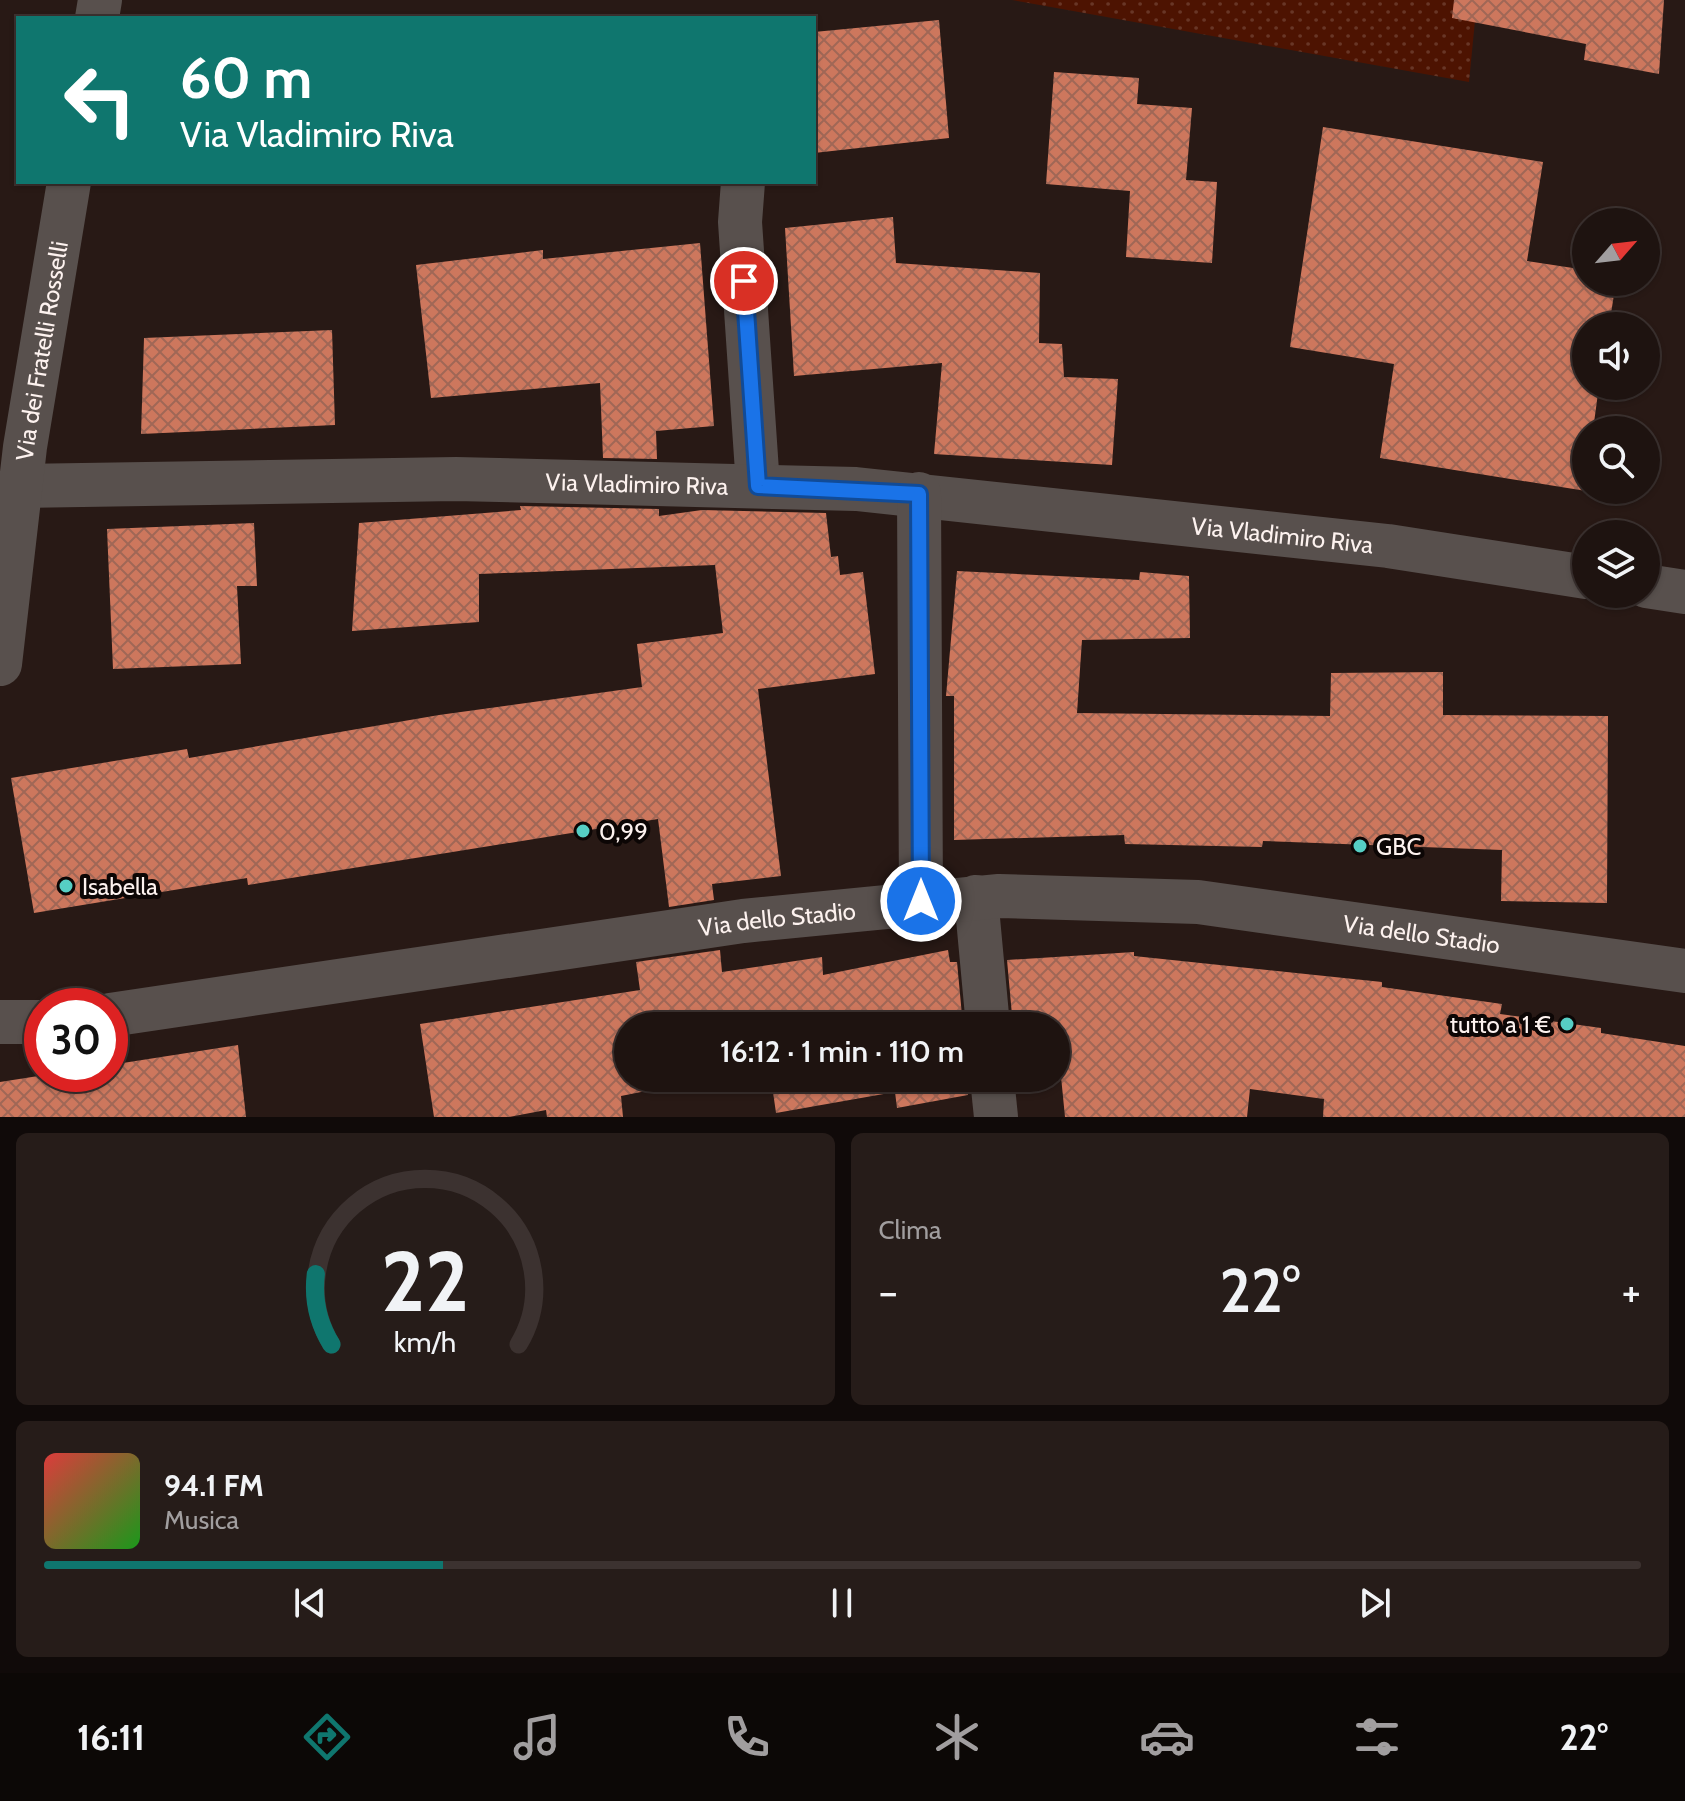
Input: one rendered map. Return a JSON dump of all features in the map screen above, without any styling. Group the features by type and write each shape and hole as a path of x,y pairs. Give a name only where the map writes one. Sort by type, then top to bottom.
{"street":[{"name":"Via dei Fratelli Rosselli","path":"0,664 19,486 69,184"},
{"path":"743,184 740,222 758,486"},
{"name":"Via Vladimiro Riva","path":"19,486 456,479 758,486 919,494 1388,546 1572,575"},
{"path":"919,494 921,901"},
{"path":"1660,588 1685,592"},
{"path":"976,897 987,1012"},
{"name":"Via dello Stadio","path":"128,1012 743,921 976,897 1198,902 1685,971"},
{"path":"0,1022 24,1022"},
{"path":"993,1092 996,1117"}],"shaded area":[{"path":"1012,0 1477,0 1469,82"}],"building":[{"path":"1454,0 1664,0 1659,74 1584,60 1586,44 1452,18"},
{"path":"939,20 949,138 816,153 816,32"},
{"path":"1054,72 1139,78 1137,104 1192,108 1186,180 1217,182 1212,263 1126,257 1130,191 1046,184"},
{"path":"1323,127 1543,162 1527,261 1572,268 1572,296 1614,296 1611,312 1572,312 1572,400 1597,400 1595,416 1572,416 1572,489 1380,458 1394,364 1290,347"},
{"path":"893,217 896,263 1040,273 1039,343 1062,344 1064,377 1118,379 1112,465 934,454 942,363 794,376 785,228"},
{"path":"700,243 714,426 656,431 657,459 603,458 600,383 431,398 416,265 543,250 543,259"},
{"path":"332,330 335,425 141,434 144,338"},
{"path":"520,506 659,509 659,516 702,510 826,513 831,557 838,556 840,575 863,572 875,674 758,689 781,876 712,884 714,900 669,907 658,819 248,885 247,878 34,913 11,778 187,749 189,758 439,715 642,687 637,644 723,633 715,565 479,574 479,622 352,631 359,523 521,510"},
{"path":"254,523 257,586 237,586 241,664 113,669 107,529"},
{"path":"957,571 1139,580 1140,572 1189,576 1190,638 1082,640 1077,713 1330,716 1331,673 1443,672 1443,715 1608,716 1607,903 1501,901 1502,850 1263,841 1262,847 1125,844 1124,835 954,840 954,696 946,696"},
{"path":"720,950 722,972 822,957 823,975 948,950 950,962 957,962 962,1012 614,1012 614,1092 641,1092 621,1096 623,1117 547,1117 546,1110 509,1117 434,1117 420,1024 640,990 636,962"},
{"path":"1134,952 1134,956 1382,982 1382,987 1502,1004 1500,1014 1601,1028 1601,1033 1685,1046 1685,1117 1323,1117 1324,1099 1250,1089 1247,1117 1065,1117 1063,1092 1070,1092 1070,1012 1012,1012 1007,960"},
{"path":"238,1045 246,1117 0,1117 0,1082 24,1078 24,1092 128,1092 128,1062"},
{"path":"773,1092 895,1092 776,1113"},
{"path":"895,1092 967,1092 968,1095 897,1108"}],"place":[{"name":"0,99","path":"583,831"},
{"name":"GBC","path":"1360,846"},
{"name":"Isabella","path":"66,886"},
{"name":"tutto a 1 €","path":"1567,1024"}],"route":[{"path":"744,281 758,486 919,494 921,901"}]}
